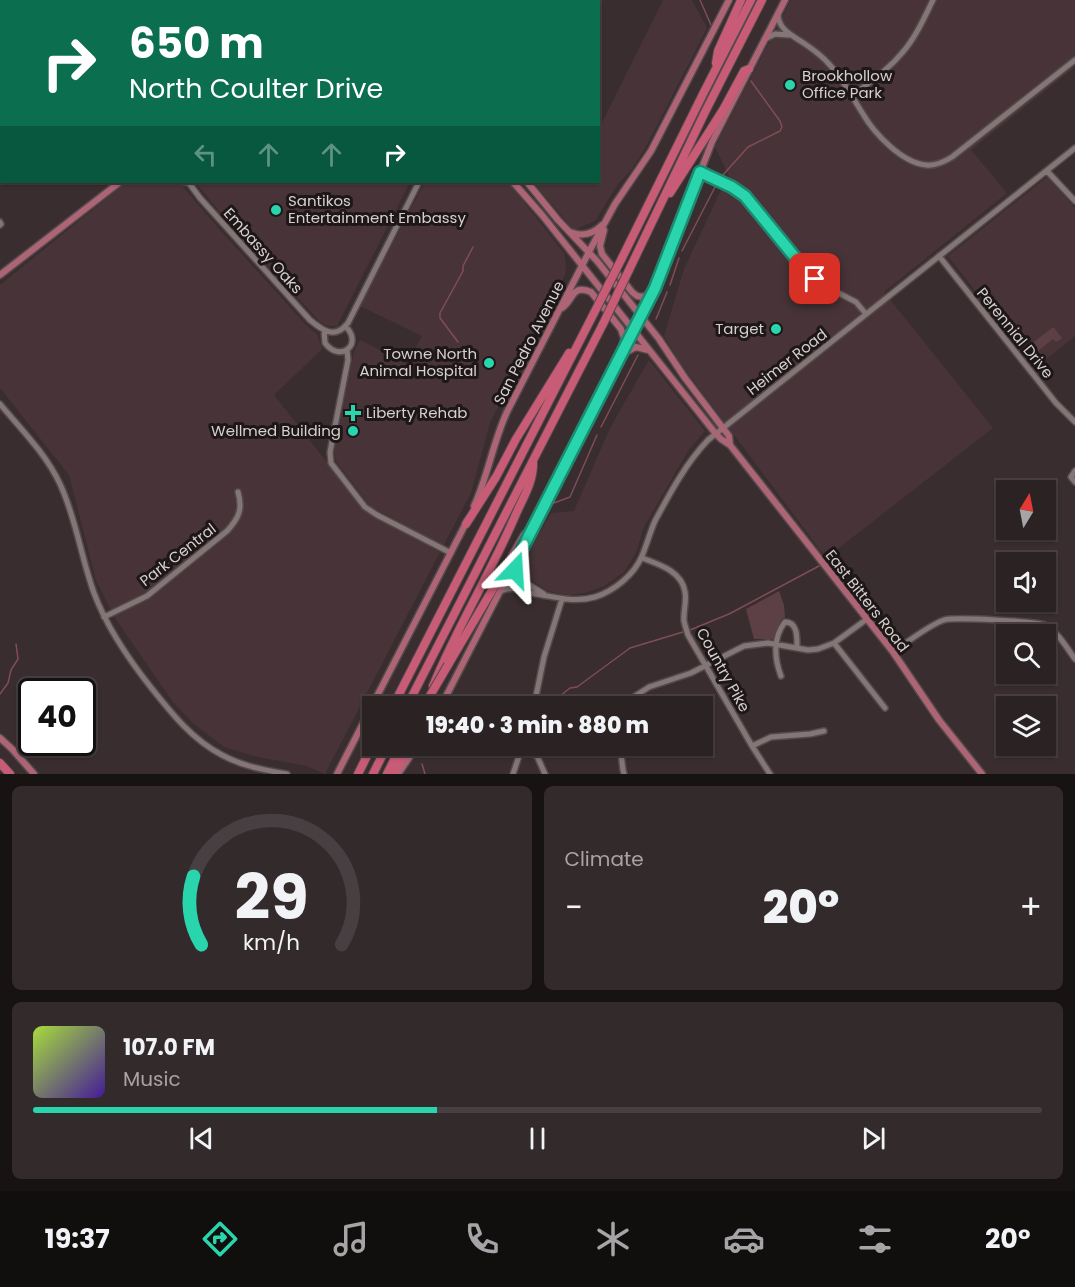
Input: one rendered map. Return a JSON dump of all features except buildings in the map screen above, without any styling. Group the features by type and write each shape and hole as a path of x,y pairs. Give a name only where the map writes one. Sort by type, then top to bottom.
{"highway":[{"path":"714,72 718,51 741,0"},
{"path":"398,696 751,0"},
{"path":"412,696 603,324 705,112 762,0"},
{"path":"659,208 718,118 744,71 749,69"},
{"path":"466,524 496,477 562,362 587,327"},
{"path":"428,696 511,526 533,474 533,461"},
{"path":"430,696 524,536 535,524"},
{"path":"358,774 367,756"},
{"path":"373,774 382,756"},
{"path":"387,774 396,756"},
{"path":"396,774 404,756"},
{"path":"0,763 10,774"}],"main road":[{"name":"San Pedro Avenue","path":"338,774 481,492 497,435 505,417 582,265 608,218 651,151 729,0"},
{"path":"446,696 654,291 712,142 785,0"},
{"path":"0,275 119,183"},
{"name":"East Bitters Road","path":"514,183 542,215 716,434 730,445 893,652 939,719 982,774"},
{"name":"East Bitters Road","path":"528,183 567,230 589,252 641,316 729,436 730,445"},
{"path":"567,230 576,234 589,234 599,228 608,218"},
{"path":"608,218 600,245 603,255 634,294 643,297 654,291"},
{"path":"560,309 567,305 577,291 584,289 591,292 621,329 624,339 621,356"},
{"path":"621,356 636,347 649,350"},
{"path":"0,738 34,774"},
{"path":"396,774 410,756"}],"street":[{"path":"852,96 904,51 920,27 933,0"},
{"path":"778,12 779,22 789,35 810,47 829,64 877,133 909,160 925,165 938,164 952,157 1075,60"},
{"path":"765,39 774,34 789,35"},
{"name":"Heimer Road","path":"501,591 516,588 562,599 585,599 609,591 637,566 655,521 694,454 708,440 1075,148"},
{"path":"1047,171 1075,201"},
{"path":"700,172 740,192 807,272 823,285 856,302 867,314"},
{"name":"Embassy Oaks","path":"188,183 310,320 324,330 323,337 329,348 341,352 346,350"},
{"path":"324,330 335,333 345,326 418,183"},
{"name":"Perennial Drive","path":"939,256 1050,396 1075,422"},
{"path":"345,326 352,333 353,338 352,345 346,350 348,360 330,452 331,463 365,507 451,553"},
{"path":"0,404 39,451 59,482 72,515 94,594 104,617 136,669 183,727 196,738 236,762 287,774"},
{"path":"1075,471 1071,477 1075,482"},
{"name":"Park Central","path":"104,617 147,596 227,531 240,511 241,501 238,492"},
{"name":"Country Pike","path":"642,558 664,566 682,584 685,591 684,622 694,648 770,774"},
{"name":"Heimer Road","path":"516,561 515,567 518,575 545,595"},
{"path":"536,696 544,657 562,599"},
{"path":"635,696 650,687 691,673 744,646 776,644 812,649 824,647 834,643 867,619"},
{"path":"893,652 945,620 960,619 1046,625 1054,631 1075,659"},
{"path":"781,676 775,654 782,624 785,622 792,624 797,635 797,648"},
{"path":"834,643 885,708"},
{"path":"752,746 771,737 824,731"},
{"path":"513,774 518,756"},
{"path":"537,756 545,774"},
{"path":"621,756 624,774"}],"shaded area":[{"path":"663,0 692,0 707,28 647,145 632,169 618,184 595,221 576,229 571,227 534,183 600,183 600,127"},
{"path":"791,0 1075,0 1075,67 971,150 1007,193 884,292 993,428 826,558 679,361 664,336 684,269 729,176 715,147"},
{"path":"1047,177 1075,208 1075,336 1035,368 948,256"},
{"path":"126,183 180,183 307,326 317,334 322,349 274,395 367,513 440,552 365,696 362,696 362,703 325,774 307,766 258,757 224,747 193,723 173,702 115,618 96,580 69,475 0,388 0,285"},
{"path":"196,183 409,183 337,326 328,326 320,322"},
{"path":"424,183 509,183 564,253 565,275 490,423 471,493 443,546 370,506 336,461 334,451 354,352 360,340 407,364 422,336 360,306"},
{"path":"1052,328 1062,338 1056,342 1053,339 1031,355 1026,348"},
{"path":"649,360 705,431 689,450 644,527 636,553 624,572 604,586 585,593 568,595 548,591 519,569 551,513 574,511 610,428"},
{"path":"779,591 785,617 781,620 774,639 754,639 746,609"}],"waterway":[{"path":"700,0 711,25"},
{"path":"722,176 748,147 780,131 782,127 751,81"},
{"path":"682,251 715,187"},
{"path":"458,342 440,318 440,313 473,247"},
{"path":"670,285 679,258"},
{"path":"656,319 667,292"},
{"path":"601,427 638,355"},
{"path":"551,504 570,497 597,435"},
{"path":"690,630 729,614 819,566"},
{"path":"560,696 570,688 577,687 630,648 683,632"},
{"path":"0,694 8,683 11,670 18,659 16,644"},
{"path":"422,764 425,774"}],"place":[{"name":"Brookhollow Office Park","path":"790,85"},
{"name":"Santikos Entertainment Embassy","path":"276,210"},
{"name":"Target","path":"776,329"},
{"name":"Towne North Animal Hospital","path":"489,363"},
{"name":"Liberty Rehab","path":"353,413"},
{"name":"Wellmed Building","path":"353,431"}],"route":[{"path":"515,570 516,561 655,288 700,172 732,187 745,196 815,279"}]}
